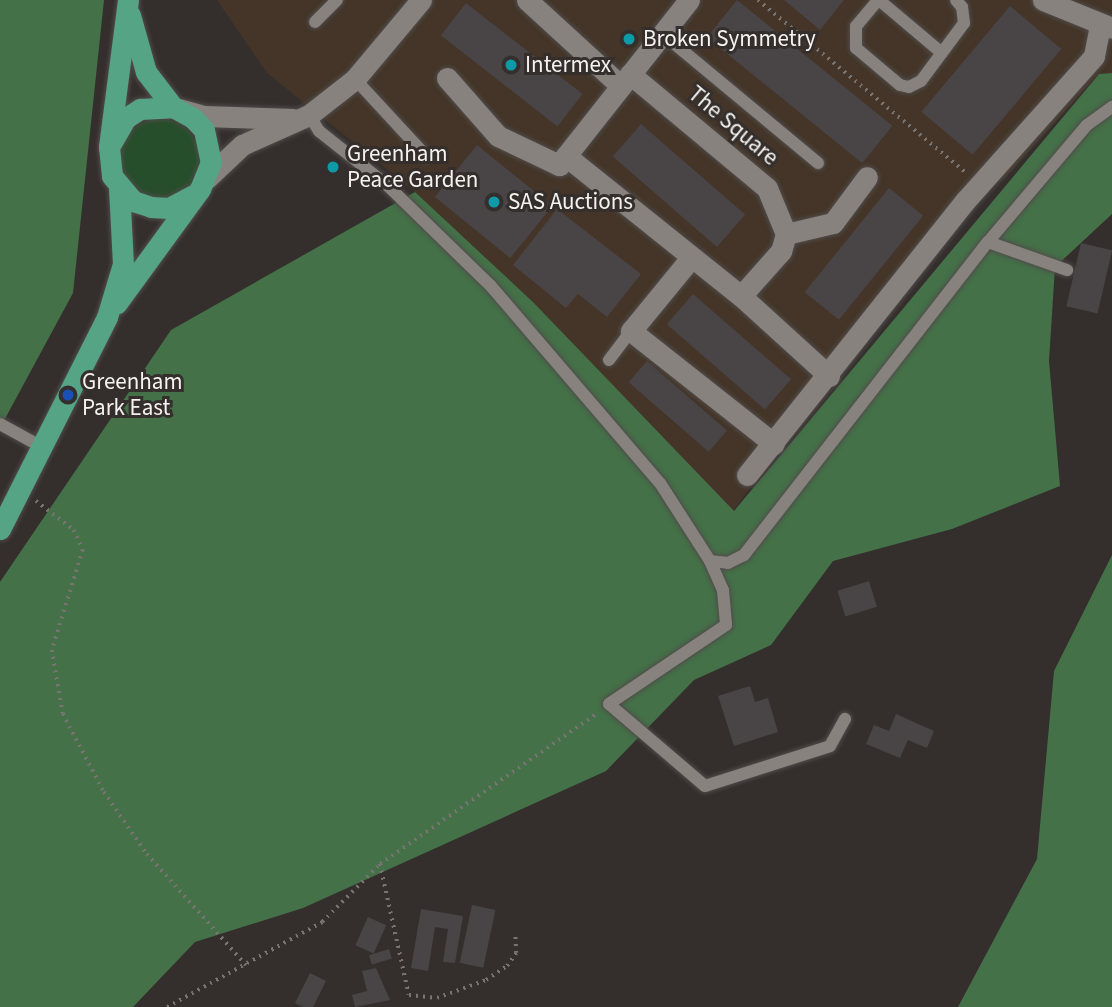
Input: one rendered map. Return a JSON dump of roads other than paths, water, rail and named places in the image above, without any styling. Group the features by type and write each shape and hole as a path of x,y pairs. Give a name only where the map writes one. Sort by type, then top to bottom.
{"highway":[{"path":"0,529 107,317 203,184 210,146 204,130 176,108 146,72 128,3"},
{"path":"107,317 123,264 119,188 109,161 109,146 128,3"},
{"path":"109,146 126,118 148,107 176,108"},
{"path":"119,188 151,208 177,204 203,184"}],"street":[{"path":"203,184 242,145 302,117 355,79 421,0"},
{"name":"The Square","path":"527,0 625,80 767,188 786,234"},
{"path":"447,78 498,136 559,166 625,80 665,36 689,0"},
{"path":"747,475 829,376 965,201 983,186 1094,56 1106,26 1043,0"},
{"path":"176,108 204,116 302,117"},
{"path":"566,156 690,259 741,296 829,376"},
{"path":"741,296 781,251 786,234 833,223 867,177"},
{"path":"690,259 631,331 774,444"}],"lane":[{"path":"315,22 337,0"},
{"path":"942,54 878,0 856,26 853,36 856,48 900,85 920,81 942,54 964,23 962,7 956,0"},
{"path":"665,36 818,163"},
{"path":"355,79 426,156"},
{"path":"710,561 728,564 744,555 988,242 1087,125 1112,107"},
{"path":"302,117 387,185 490,285 660,483 710,561 723,590 726,625 609,704 705,786 830,746 845,719"},
{"path":"988,242 1067,270"},
{"path":"609,360 631,331"},
{"path":"0,424 42,447"}],"place":[{"name":"Broken Symmetry","path":"629,39"},
{"name":"Intermex","path":"511,65"},
{"name":"Greenham Peace Garden","path":"333,167"},
{"name":"SAS Auctions","path":"494,202"},
{"name":"Greenham Park East","path":"68,395"}]}
